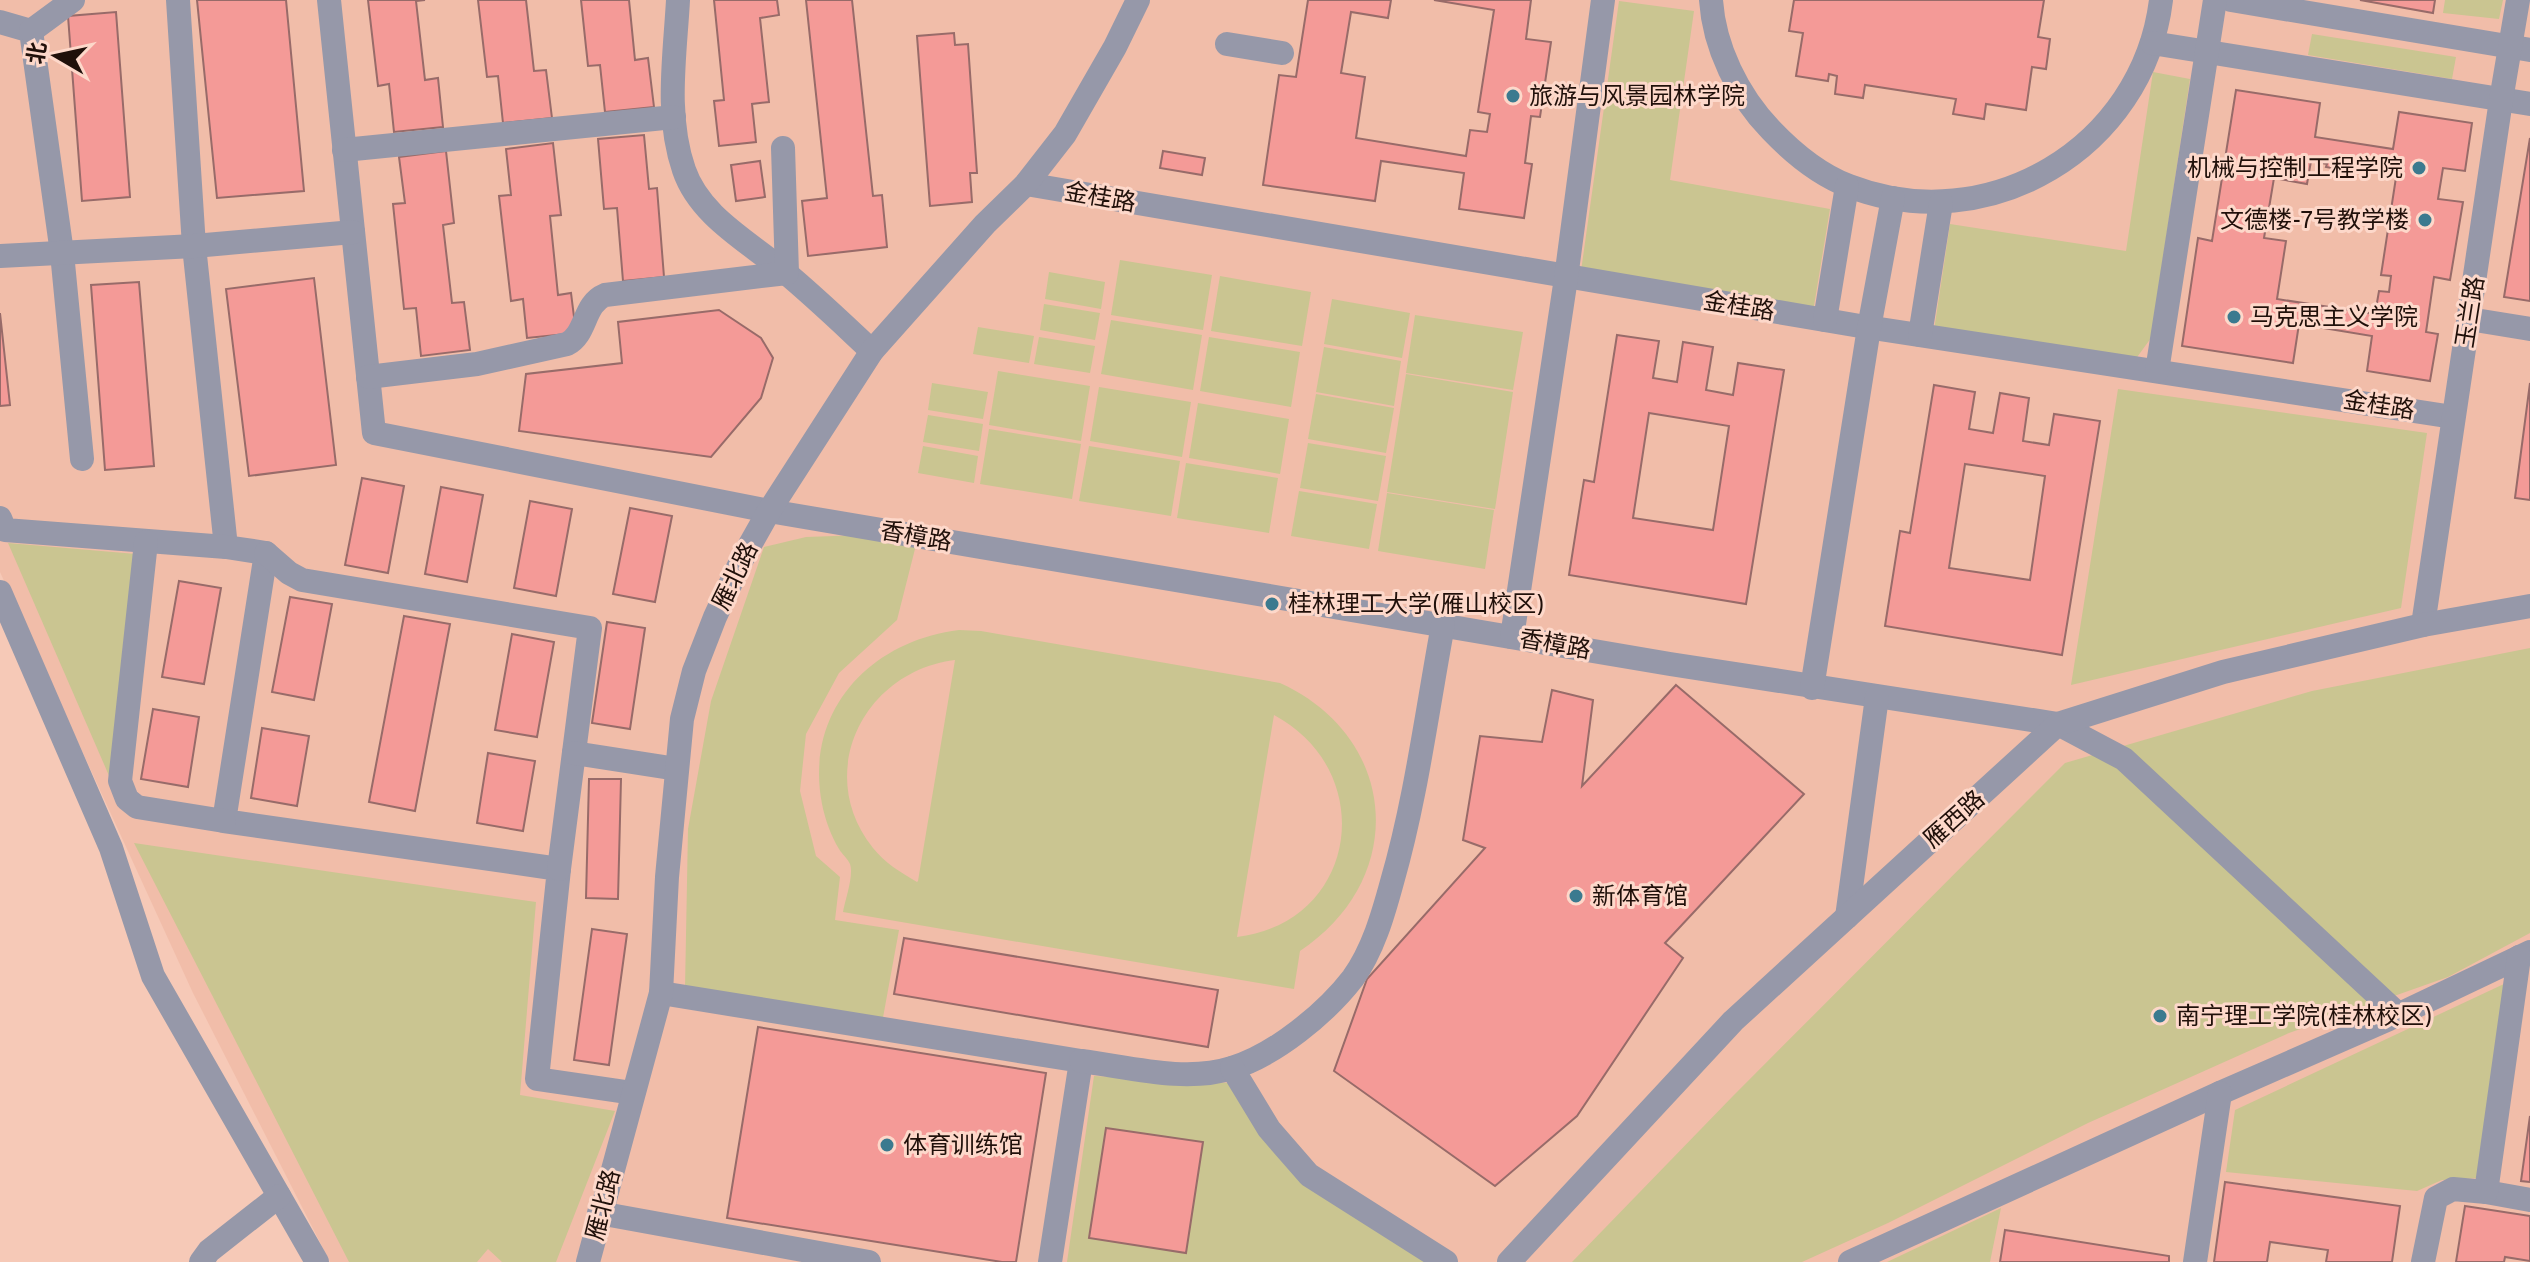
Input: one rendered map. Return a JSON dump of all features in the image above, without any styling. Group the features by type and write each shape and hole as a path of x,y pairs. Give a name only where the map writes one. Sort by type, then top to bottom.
{"street":[{"path":"31,31 73,0"},
{"path":"178,0 194,246 226,547"},
{"path":"329,0 368,377 477,364 567,344 577,337 592,304 605,295 787,273"},
{"path":"678,0 671,106 684,169 697,197 716,217 787,273 872,351"},
{"name":"雁北路","path":"588,1262 661,993 667,877 682,719 694,671 742,559 769,511 872,351 985,224 1026,184 1065,134 1138,0"},
{"path":"1512,637 1566,278 1603,0"},
{"path":"1711,0 1723,52 1737,85 1758,117 1784,144 1847,186 1893,198 1941,203 1994,194 2027,182 2062,163 2117,111 2137,78 2152,43 2161,0"},
{"path":"2157,371 2215,0"},
{"path":"2231,0 2520,49"},
{"name":"玉兰路","path":"2423,625 2501,100 2520,49 2518,0"},
{"path":"0,22 31,31"},
{"path":"31,31 62,253 82,459"},
{"path":"2152,43 2530,104"},
{"path":"1227,44 1282,53"},
{"path":"344,150 674,117"},
{"path":"783,148 787,273"},
{"name":"金桂路","path":"1026,184 1869,328 2453,417"},
{"path":"1825,320 1847,186"},
{"path":"1812,688 1869,328 1893,198"},
{"path":"1920,335 1941,203"},
{"path":"0,256 194,246 353,232"},
{"path":"2469,319 2530,329"},
{"name":"香樟路","path":"368,377 374,433 769,511 1812,688 2058,724"},
{"path":"0,518 5,530 226,547 266,553 302,580 590,628 559,869 537,1079 633,1093"},
{"path":"146,542 120,781 127,799 137,807 559,869"},
{"path":"224,821 266,553"},
{"path":"0,592 111,848 153,976 317,1262"},
{"name":"雁西路","path":"1509,1262 1733,1021 2058,724 2223,672 2423,625 2530,606"},
{"path":"661,993 1081,1061 1183,1074 1232,1068 1262,1056 1301,1029 1353,977 1381,922 1404,840 1443,625"},
{"path":"1847,917 1877,697"},
{"path":"2058,724 2124,759 2399,1015"},
{"path":"574,753 677,769"},
{"path":"1850,1262 2399,1015 2524,954"},
{"path":"2486,1192 2524,954"},
{"path":"1050,1262 1081,1061"},
{"path":"1232,1068 1269,1129 1309,1175 1446,1262"},
{"path":"2195,1262 2220,1093"},
{"path":"2423,1262 2436,1198 2453,1189 2530,1200"},
{"path":"201,1262 209,1251 279,1196"},
{"path":"599,1213 869,1262"}],"shaded area":[{"name":"桂林理工大学(雁山校区)","path":"0,0 2530,0 2530,1262 330,1262 193,993 0,572"},
{"path":"2445,0 2503,0 2499,19 2443,13"},
{"path":"1619,1 1694,11 1670,180 1830,209 1813,312 1581,271"},
{"path":"2312,34 2456,57 2452,79 2308,55"},
{"path":"2153,72 2190,79 2151,338 2135,360 1934,330 1950,224 2126,251"},
{"path":"1120,260 1212,275 1203,330 1111,315"},
{"path":"1049,272 1105,282 1101,309 1045,299"},
{"path":"1220,276 1311,292 1302,346 1211,331"},
{"path":"1332,299 1410,313 1402,358 1324,344"},
{"path":"1044,304 1100,313 1095,340 1040,330"},
{"path":"1415,315 1523,332 1513,390 1406,373"},
{"path":"1111,320 1202,335 1193,390 1101,374"},
{"path":"978,327 1034,336 1029,363 973,354"},
{"path":"1039,337 1095,346 1090,373 1034,364"},
{"path":"1209,337 1300,352 1291,407 1200,391"},
{"path":"1324,347 1401,361 1394,406 1316,392"},
{"path":"998,371 1090,386 1081,441 989,425"},
{"path":"1406,374 1513,392 1495,509 1387,492"},
{"path":"932,383 988,392 983,419 928,410"},
{"path":"1099,387 1191,402 1182,457 1090,441"},
{"path":"2118,389 2427,433 2401,608 2071,685"},
{"path":"1316,394 1394,408 1386,453 1308,439"},
{"path":"1198,403 1289,419 1280,474 1189,458"},
{"path":"928,415 983,424 979,451 923,442"},
{"path":"989,429 1081,444 1072,499 980,484"},
{"path":"1308,443 1386,456 1378,501 1300,488"},
{"path":"923,446 978,456 974,483 918,473"},
{"path":"1089,446 1180,461 1171,516 1079,501"},
{"path":"1186,463 1278,478 1269,533 1177,518"},
{"path":"1299,491 1377,504 1369,549 1291,536"},
{"path":"1387,493 1494,510 1485,569 1378,551"},
{"path":"863,535 916,545 897,620 839,673 806,734 800,791 816,856 840,877 835,920 899,930 882,1023 685,988 688,829 711,701 764,547 806,537"},
{"path":"8,543 136,554 110,778"},
{"path":"959,630 981,631 1280,683 1319,707 1349,738 1367,773 1376,810 1373,849 1360,886 1335,921 1300,951 1294,989 843,912 851,869 831,833 822,804 819,770 823,739 834,711 850,686 872,665 898,649 927,637","holes":["955,660 918,881 917,882 893,867 873,848 856,819 848,789 849,758 857,730 873,705 895,683 923,668","1274,715 1308,740 1330,771 1341,806 1341,841 1330,875 1309,904 1278,925 1237,937"]},
{"name":"南宁理工学院(桂林校区)","path":"2530,648 2530,933 2448,977 2289,1033 2088,1123 1888,1223 1802,1262 1572,1262 2065,763 2312,691"},
{"path":"134,843 536,902 520,1095 615,1111 556,1262 502,1262 488,1249 477,1262 349,1262"},
{"path":"2506,983 2479,1178 2442,1180 2417,1191 2226,1172 2235,1110"},
{"path":"1094,1076 1230,1083 1305,1184 1429,1262 1067,1262"},
{"path":"2001,1208 1990,1262 1887,1262"}],"building":[{"path":"197,0 286,0 304,191 217,198"},
{"path":"368,0 425,0 416,1 425,80 438,78 443,127 394,132 389,84 378,86"},
{"path":"478,0 526,0 534,71 546,70 552,118 503,123 498,76 487,77"},
{"path":"581,0 629,0 635,60 648,58 654,107 605,112 600,65 588,66"},
{"path":"714,0 777,0 779,15 760,18 769,102 752,104 756,142 719,146 714,101 724,100"},
{"path":"806,0 852,0 873,196 882,195 887,247 808,256 802,201 827,198"},
{"path":"1308,0 1391,0 1388,18 1351,12 1341,73 1365,77 1356,138 1466,156 1470,130 1487,132 1490,114 1478,112 1494,10 1434,0 1531,0 1526,39 1551,42 1540,117 1531,116 1525,163 1532,164 1524,218 1459,209 1464,173 1381,161 1375,201 1263,185 1279,75 1296,77"},
{"path":"1794,0 2044,0 2038,37 2050,39 2046,69 2032,67 2026,110 1986,104 1984,119 1953,114 1956,99 1865,85 1863,98 1835,94 1837,76 1829,74 1828,81 1796,76 1803,33 1789,31"},
{"path":"2360,0 2435,0 2433,13"},
{"path":"116,12 130,197 82,201 68,16"},
{"path":"954,33 955,45 968,44 977,173 970,173 972,202 930,206 917,36"},
{"name":"文德楼-7号教学楼","path":"2236,90 2320,103 2315,137 2393,149 2399,112 2472,123 2465,171 2443,168 2438,199 2463,202 2450,280 2434,277 2426,332 2438,334 2430,381 2367,371 2372,336 2299,324 2293,363 2182,346 2198,238 2212,241","holes":["2311,161 2327,164 2326,167 2350,171 2351,164 2397,171 2381,275 2391,276 2389,292 2379,291 2375,314 2277,299 2286,241 2264,238 2274,178 2307,184"]},
{"path":"644,135 649,189 657,188 664,277 623,281 617,208 604,209 598,139"},
{"path":"2530,138 2530,301 2504,297"},
{"path":"553,143 561,215 550,216 558,295 571,293 576,333 527,338 523,299 511,301 499,196 511,195 506,149"},
{"path":"446,151 454,223 443,225 452,303 464,302 470,350 421,356 416,308 404,309 393,204 405,203 399,157"},
{"path":"1163,151 1205,158 1202,175 1160,168"},
{"path":"760,161 765,197 736,201 731,165"},
{"path":"314,278 336,465 249,476 226,289"},
{"path":"139,282 154,466 105,470 91,285"},
{"path":"719,310 761,338 773,358 761,398 711,457 519,431 526,374 622,363 618,322"},
{"path":"0,313 10,405 0,406"},
{"path":"1617,335 1659,341 1653,378 1677,382 1683,342 1713,347 1706,390 1733,395 1738,363 1784,370 1746,604 1569,575 1584,480 1594,482","holes":["1649,413 1729,426 1713,530 1633,518"]},
{"path":"2530,383 2530,500 2515,498"},
{"path":"1934,385 1975,392 1969,429 1993,433 2000,393 2029,398 2023,441 2049,445 2054,414 2100,421 2062,655 1885,626 1900,531 1910,533","holes":["1965,464 2045,476 2030,580 1949,568"]},
{"path":"362,478 404,486 388,573 345,565"},
{"path":"441,487 483,495 467,582 425,574"},
{"path":"530,501 572,509 556,596 514,588"},
{"path":"630,508 672,516 655,602 613,594"},
{"path":"179,581 221,588 204,684 162,677"},
{"path":"290,597 332,604 314,700 272,692"},
{"path":"404,616 450,624 415,811 369,802"},
{"path":"607,622 645,628 630,729 592,723"},
{"path":"512,634 554,642 537,737 495,730"},
{"name":"新体育馆","path":"1676,685 1804,794 1665,943 1683,958 1577,1116 1495,1186 1334,1071 1367,979 1485,848 1463,840 1480,736 1542,742 1552,690 1593,700 1582,786"},
{"path":"153,709 199,717 188,787 141,779"},
{"path":"262,728 309,736 297,806 251,798"},
{"path":"488,753 535,761 523,831 477,823"},
{"path":"589,779 621,779 618,899 586,898"},
{"path":"592,929 627,934 609,1065 574,1060"},
{"path":"904,938 1218,990 1208,1047 894,994"},
{"name":"体育训练馆","path":"758,1027 1046,1073 1016,1262 727,1218"},
{"path":"2530,1116 2530,1182 2521,1181"},
{"path":"1106,1128 1203,1142 1186,1253 1089,1238"},
{"path":"2225,1182 2400,1206 2392,1262 2326,1262 2328,1250 2270,1242 2267,1262 2214,1262"},
{"path":"2465,1206 2530,1216 2530,1261 2505,1257 2504,1262 2456,1262"},
{"path":"2005,1230 2169,1256 2169,1262 2000,1262"}],"place":[{"name":"旅游与风景园林学院","path":"1513,96"},
{"name":"机械与控制工程学院","path":"2419,168"},
{"name":"文德楼-7号教学楼","path":"2425,220"},
{"name":"马克思主义学院","path":"2234,317"},
{"name":"桂林理工大学(雁山校区)","path":"1272,604"},
{"name":"新体育馆","path":"1576,896"},
{"name":"南宁理工学院(桂林校区)","path":"2160,1016"},
{"name":"体育训练馆","path":"887,1145"}]}
